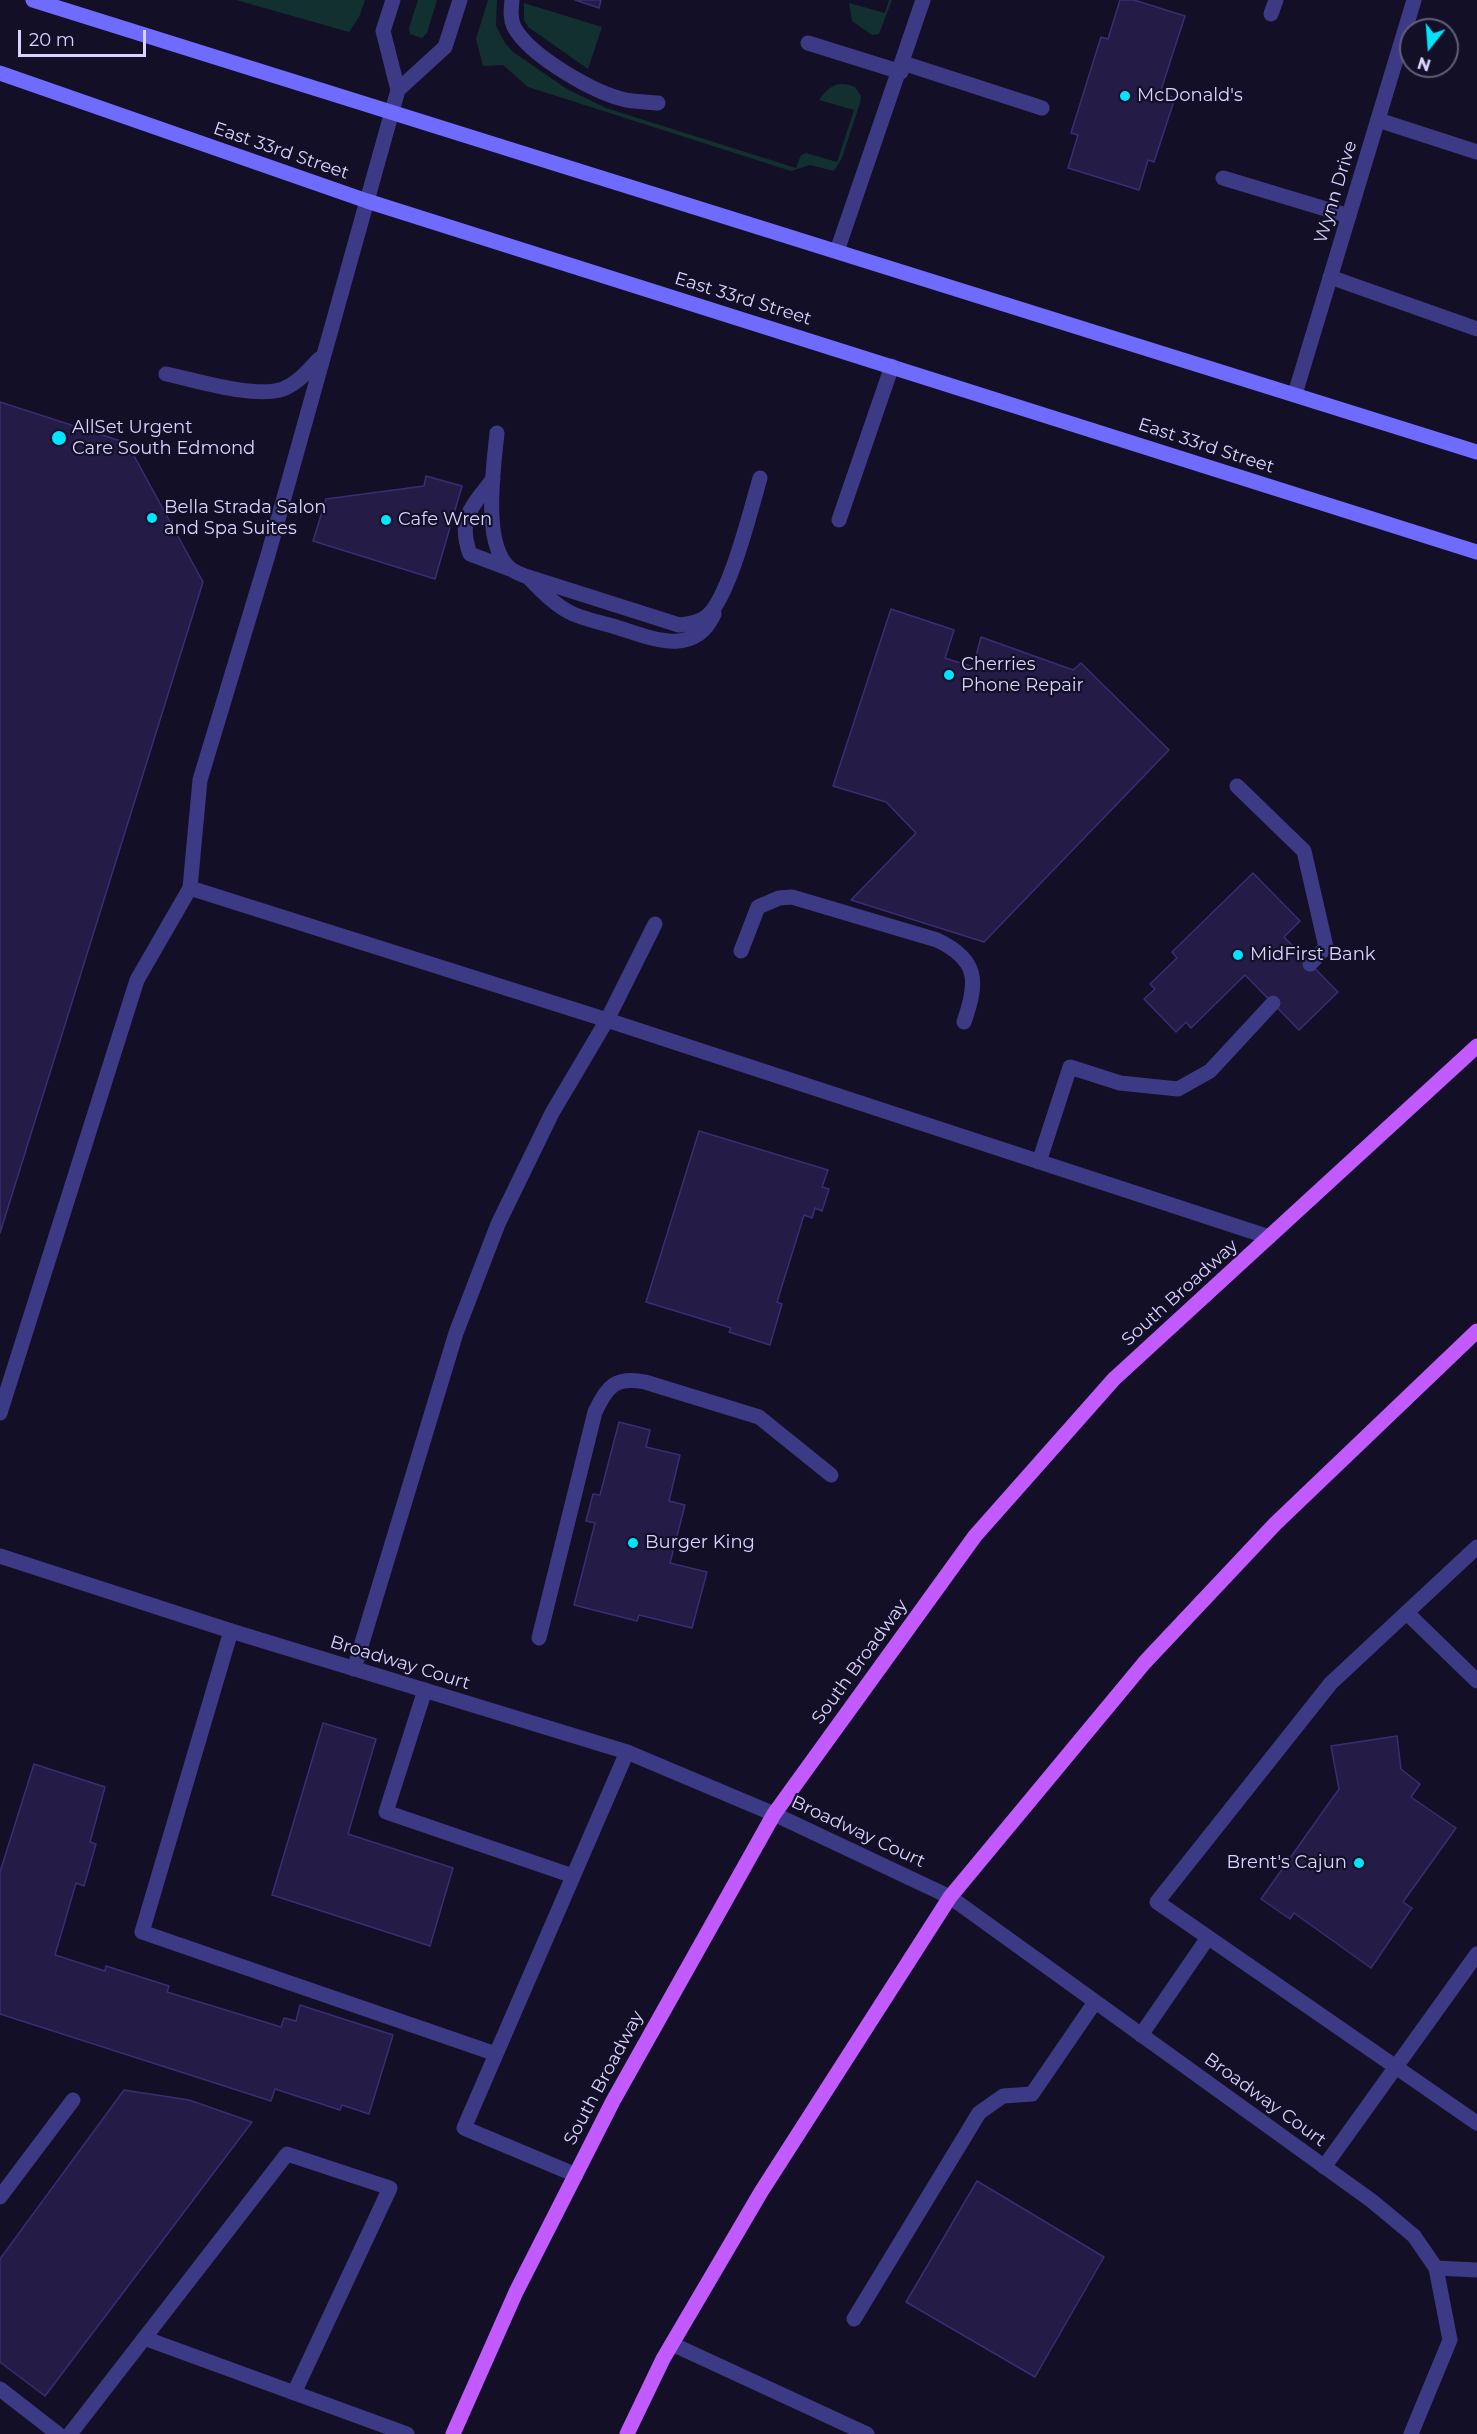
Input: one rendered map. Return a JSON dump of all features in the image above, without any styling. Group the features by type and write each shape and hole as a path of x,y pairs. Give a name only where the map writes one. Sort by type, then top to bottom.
{"main road":[{"path":"33,0 1477,452"},
{"name":"East 33rd Street","path":"0,73 367,201 1477,552"},
{"name":"South Broadway","path":"453,2434 516,2292 576,2175 688,1963 774,1814 975,1536 1114,1378 1477,1046"},
{"path":"627,2434 672,2344 761,2192 950,1897 1144,1662 1275,1524 1477,1331"}],"street":[{"path":"393,0 383,31 398,90"},
{"path":"0,1413 137,980 190,888 200,780 276,524 321,357 398,90 445,47 460,0"},
{"path":"512,0 510,15 514,27 537,53 602,92 626,100 658,103"},
{"path":"837,252 923,0"},
{"name":"Wynn Drive","path":"1295,394 1414,0"},
{"path":"808,43 902,67 1042,108"},
{"path":"1378,120 1477,152"},
{"path":"1223,178 1349,216"},
{"path":"1330,277 1477,329"},
{"path":"166,374 259,392 281,390 298,381 321,357"},
{"path":"840,520 892,366"},
{"path":"497,433 492,513 498,552 510,569"},
{"path":"528,577 544,594 570,613 666,642 699,634 710,624 723,595 760,478"},
{"path":"493,479 467,514 464,524 465,539 470,554 528,577 679,625 693,623 706,616 723,595"},
{"path":"1237,786 1304,851 1326,947 1310,964"},
{"path":"190,888 607,1020 1269,1238"},
{"path":"741,951 758,907 779,897 792,897 937,940 955,949 966,961 973,974 974,990 964,1022"},
{"path":"354,1669 456,1333 490,1246 552,1113 607,1020 655,924"},
{"path":"1039,1162 1070,1067 1120,1083 1178,1089 1209,1071 1273,1003"},
{"path":"539,1638 596,1412 601,1399 618,1381 631,1379 645,1382 759,1417 831,1475"},
{"path":"1477,1547 1408,1614 1331,1683 1157,1902 1207,1939 1477,2123"},
{"name":"Broadway Court","path":"0,1556 231,1631 627,1752 774,1814 950,1897 1372,2201 1414,2236 1436,2268 1450,2340 1411,2434"},
{"path":"1408,1614 1477,1681"},
{"path":"231,1631 142,1932 496,2054"},
{"path":"425,1690 386,1812 573,1876"},
{"path":"576,2175 464,2128 627,1752"},
{"path":"1141,2035 1207,1939"},
{"path":"1324,2166 1477,1954"},
{"path":"854,2319 980,2112 1003,2096 1032,2094 1095,2002"},
{"path":"0,2197 74,2100"},
{"path":"70,2434 287,2154 390,2188 294,2393"},
{"path":"1436,2268 1477,2270"},
{"path":"144,2338 407,2434"},
{"path":"672,2344 867,2434"},
{"path":"0,2389 58,2434"}],"green space":[{"path":"236,0 365,0 359,17 349,32"},
{"path":"418,0 437,0 427,33 422,38 410,34 409,28"},
{"path":"488,0 497,0 496,26 505,43 513,52 567,89 606,108 796,168 801,155 806,153 837,162 854,110 819,100 826,91 839,84 855,87 861,96 860,103 842,158 834,171 810,165 791,171 528,87 503,65 483,66 476,39"},
{"path":"889,0 892,0 879,34 872,35 852,21 849,3 885,13"},
{"path":"524,3 602,27 588,69 528,27 524,20"}],"building":[{"path":"575,0 601,0 599,8"},
{"name":"McDonald's","path":"1120,0 1134,0 1185,16 1160,93 1175,98 1154,162 1148,160 1139,190 1068,168 1078,135 1071,133 1101,37 1108,39"},
{"path":"0,402 127,443 203,582 0,1233"},
{"name":"Cafe Wren","path":"426,476 462,486 435,579 313,541 326,499 424,486"},
{"path":"891,609 954,630 945,658 973,667 981,637 1073,670 1081,663 1169,750 984,942 851,900 916,833 886,802 833,786"},
{"name":"MidFirst Bank","path":"1253,873 1300,921 1284,937 1338,992 1299,1030 1245,975 1191,1028 1186,1022 1176,1032 1144,999 1155,989 1150,984 1177,958 1172,952"},
{"path":"699,1131 828,1170 822,1187 829,1189 822,1211 815,1208 812,1218 804,1215 777,1302 782,1304 770,1345 729,1332 731,1328 646,1302"},
{"name":"Burger King","path":"619,1422 650,1430 646,1447 680,1455 669,1501 685,1505 670,1563 707,1572 692,1628 639,1615 637,1621 574,1605 595,1523 586,1521 593,1494 600,1495"},
{"path":"323,1723 376,1739 348,1834 453,1868 430,1946 272,1895"},
{"name":"Brent's Cajun","path":"1397,1736 1401,1769 1420,1784 1411,1797 1456,1828 1403,1902 1412,1908 1371,1968 1294,1913 1290,1919 1261,1899 1339,1789 1331,1746"},
{"path":"34,1764 105,1787 90,1842 96,1844 84,1886 76,1883 55,1955 105,1971 106,1966 169,1986 167,1992 281,2027 284,2018 296,2021 300,2005 393,2035 369,2114 342,2105 340,2110 275,2089 271,2101 0,2014 0,1872"},
{"path":"124,2090 189,2100 252,2122 45,2396 0,2362 0,2259"},
{"path":"977,2181 1104,2257 1035,2377 906,2302"}],"place":[{"name":"McDonald's","path":"1125,96"},
{"name":"AllSet Urgent Care South Edmond","path":"59,438"},
{"name":"Bella Strada Salon and Spa Suites","path":"152,518"},
{"name":"Cafe Wren","path":"386,520"},
{"name":"Cherries Phone Repair","path":"949,675"},
{"name":"MidFirst Bank","path":"1238,955"},
{"name":"Burger King","path":"633,1543"},
{"name":"Brent's Cajun","path":"1359,1863"}]}
